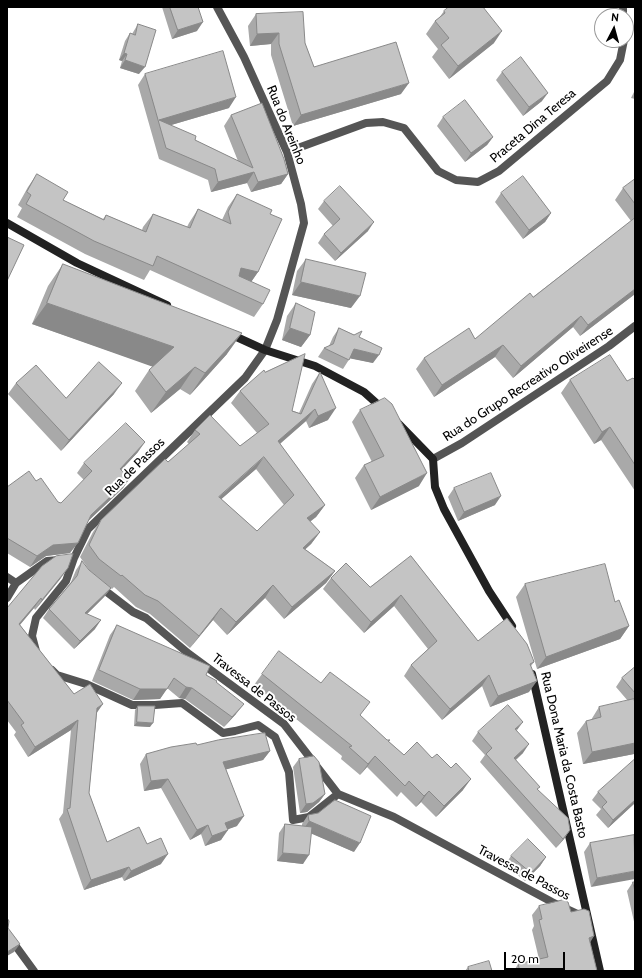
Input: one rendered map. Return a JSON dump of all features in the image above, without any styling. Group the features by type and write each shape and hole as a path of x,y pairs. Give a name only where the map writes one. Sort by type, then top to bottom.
{"street":[{"name":"Rua do Areinho","path":"217,7 244,57 287,152 301,204 304,223 278,320 265,350"},
{"name":"Praceta Dina Teresa","path":"287,152 366,123 383,122 404,128 438,171 456,180 478,182 499,171 607,80 620,60 622,48"},
{"path":"7,224 77,263 175,308"},
{"name":"Rua do Grupo Recreativo Oliveirense","path":"433,459 462,443 609,346 635,326"},
{"path":"224,331 265,350 315,366 364,392 405,429 433,459 434,487 444,508 489,591 516,632"},
{"name":"Rua de Passos","path":"265,350 245,378 88,529 74,558 66,582 36,618 32,636 36,653 57,675 86,684 132,705 182,703 223,733 235,732 258,725 275,737 289,772 293,820 309,817 338,794"},
{"path":"7,598 16,583 48,561 74,558 82,569"},
{"path":"7,577 16,583"},
{"name":"Travessa de Passos","path":"92,579 133,612 146,618 190,654 284,724 338,794 394,817 552,902 590,920"},
{"name":"Rua Dona Maria da Costa Basto","path":"530,668 590,920 600,971"},
{"path":"7,934 34,971"}],"building":[{"path":"170,7 198,7 203,22 178,30"},
{"path":"449,7 483,7 502,31 458,66 441,45 449,38 435,21 445,13 444,11"},
{"path":"303,12 305,43 314,67 396,42 409,83 301,115 279,44 279,33 257,34 256,14"},
{"path":"138,24 156,30 145,67 125,60 127,54 124,53 130,33 135,35"},
{"path":"223,51 236,97 159,120 196,136 195,140 253,168 231,115 262,103 284,159 288,174 258,182 254,172 218,182 215,169 166,148 145,74"},
{"path":"521,57 548,93 529,107 502,72"},
{"path":"465,100 493,137 471,153 443,117"},
{"path":"37,174 68,192 63,200 104,220 106,215 146,232 153,214 190,228 198,209 231,224 228,212 237,194 272,210 270,214 282,219 258,272 241,268 239,276 270,290 263,304 157,256 153,266 94,241 26,204 31,195 27,192"},
{"path":"523,176 551,213 529,230 501,193"},
{"path":"635,179 635,204 623,188"},
{"path":"340,186 374,222 341,253 324,234 340,219 324,201"},
{"path":"635,218 635,289 588,325 581,316 521,366 503,345 442,385 424,358 469,328 475,339 530,293 533,297"},
{"path":"7,237 24,245 7,281"},
{"path":"306,259 366,273 360,296 301,282"},
{"path":"63,264 242,333 205,373 195,367 166,392 149,370 174,347 47,303"},
{"path":"296,303 315,312 310,335 290,328"},
{"path":"339,328 354,335 362,331 359,337 382,348 379,355 354,349 349,360 324,348 333,344"},
{"path":"305,354 292,411 301,414 320,372 336,408 318,416 315,409 278,441 325,505 307,518 320,532 303,548 335,571 292,607 273,585 236,622 221,608 199,636 158,601 145,595 122,575 121,576 99,559 89,545 101,520 165,459 168,462 200,434 195,430 210,415 240,446 269,424 240,391 264,370 265,372","holes":["264,457 294,495 257,531 219,497"]},
{"path":"610,355 627,381 633,378 635,380 635,465 610,427 602,432 570,380"},
{"path":"99,362 122,383 69,440 16,383 36,365 66,398"},
{"path":"385,398 392,404 427,473 380,497 364,465 384,456 360,410"},
{"path":"126,423 145,442 120,469 130,478 91,515 78,543 53,545 37,556 7,538 7,487 29,471 36,481 41,478 58,502 61,503 92,471 84,463"},
{"path":"491,473 501,496 464,512 454,488"},
{"path":"73,554 68,568 42,600 41,598 19,624 74,694 90,684 103,704 97,708 89,793 107,842 139,827 147,844 161,838 168,854 131,871 129,867 91,880 67,809 70,808 78,720 35,747 21,725 24,723 7,700 7,608 42,566 56,556"},
{"path":"411,556 478,641 507,618 527,644 534,662 530,664 537,681 498,696 489,675 450,709 411,665 437,641 401,595 371,622 331,578 346,563 370,587"},
{"path":"82,561 89,570 111,588 85,613 101,620 80,641 49,609 77,576"},
{"path":"605,564 615,602 619,600 629,626 546,657 525,584"},
{"path":"117,625 210,666 206,675 217,681 216,682 244,704 232,717 192,688 186,687 174,678 167,689 140,689 99,670"},
{"path":"279,651 321,683 330,672 370,702 360,715 387,740 390,740 388,741 404,755 417,742 432,758 437,754 451,768 456,763 471,779 444,806 429,791 424,796 409,781 405,786 375,756 368,764 349,747 352,746 262,674"},
{"path":"635,667 635,693 622,678"},
{"path":"634,699 635,743 592,752 586,721 601,717 599,707"},
{"path":"508,705 523,722 515,729 529,744 514,758 540,787 537,789 568,818 570,830 563,839 486,754 492,748 478,732"},
{"path":"138,706 155,706 153,723 137,722"},
{"path":"265,733 270,751 223,762 244,816 225,823 228,830 212,836 208,825 197,830 168,779 151,781 146,754 171,747 196,743 197,745 218,740"},
{"path":"314,756 319,762 325,794 313,803 306,804 299,759"},
{"path":"635,759 635,800 613,820 602,807 607,802 598,792"},
{"path":"335,800 371,816 360,843 309,821 308,815 318,813"},
{"path":"285,824 312,827 309,855 283,853"},
{"path":"634,835 635,871 597,878 590,843"},
{"path":"528,839 546,857 531,873 511,856"},
{"path":"563,900 568,902 571,912 584,909 589,911 594,936 589,938 597,971 520,971 518,964 548,957 539,920 542,919 539,906"},
{"path":"7,918 9,921 8,928 20,944 7,952"},
{"path":"489,961 492,971 469,971 468,967"}]}
